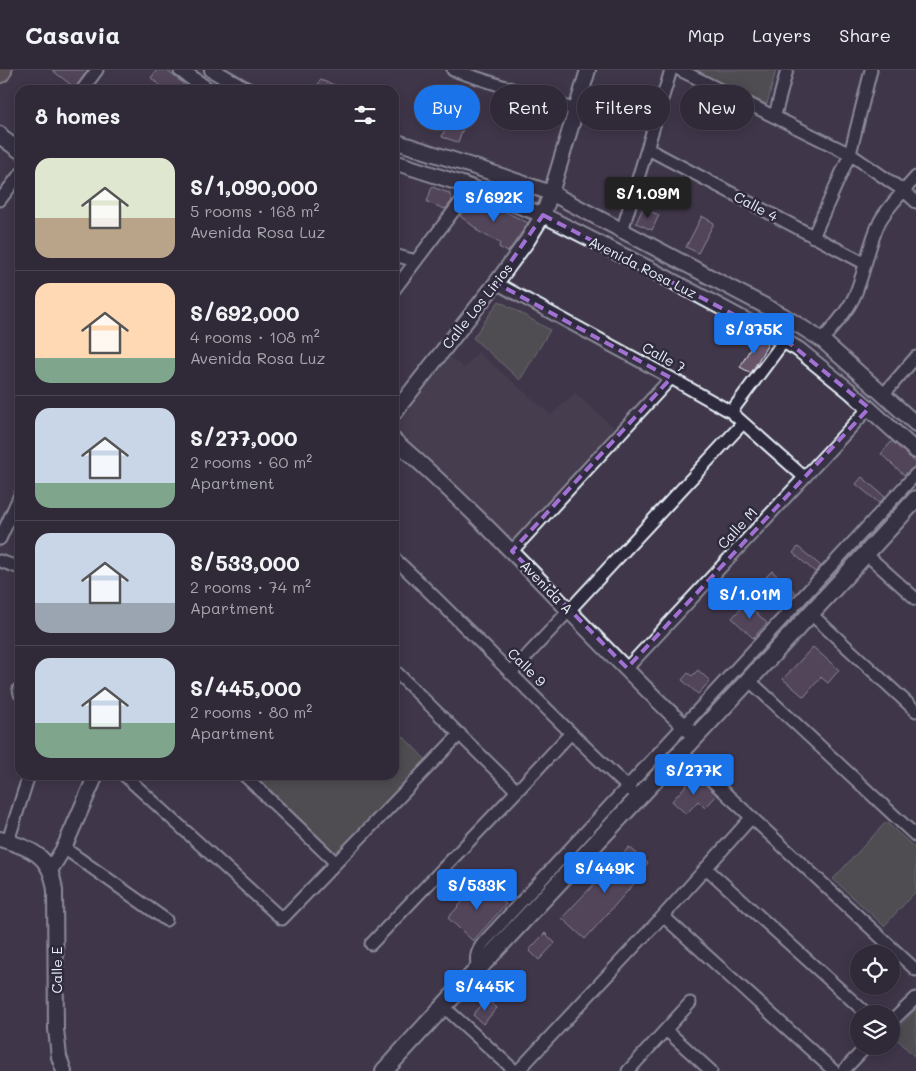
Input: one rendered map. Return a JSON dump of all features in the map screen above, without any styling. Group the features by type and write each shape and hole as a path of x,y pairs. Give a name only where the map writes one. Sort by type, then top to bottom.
{"main road":[{"path":"388,1070 444,1006 478,971 633,792 696,737 750,681 916,499"}],"street":[{"path":"86,85 97,70"},
{"path":"181,70 197,85"},
{"path":"212,70 238,85"},
{"path":"453,70 576,110"},
{"path":"551,193 588,70"},
{"path":"622,231 671,70"},
{"path":"680,70 850,154 904,191 916,202"},
{"path":"774,115 786,70"},
{"path":"813,237 850,154 871,70"},
{"path":"0,136 15,148"},
{"name":"Avenida Rosa Luz","path":"399,143 551,193 784,316 822,340 916,424"},
{"name":"Calle 4","path":"648,149 864,263"},
{"name":"Avenida Rosa Luz","path":"399,164 543,215 648,268 784,341 798,349 869,408 916,451"},
{"path":"822,340 849,307 881,220 916,177"},
{"path":"0,200 15,180"},
{"path":"399,283 471,188"},
{"name":"Calle Los Lirios","path":"399,407 527,241 543,215 551,193"},
{"path":"399,256 416,261"},
{"name":"Calle 7","path":"496,283 731,412 804,478"},
{"path":"731,412 784,341"},
{"path":"883,395 916,357"},
{"path":"512,552 671,378"},
{"name":"Calle M","path":"627,668 869,408"},
{"path":"512,673 743,423"},
{"name":"Avenida A","path":"399,444 422,464 512,552 696,737"},
{"path":"633,792 684,726 916,474"},
{"path":"0,539 15,506"},
{"path":"866,554 916,599"},
{"path":"0,560 15,566"},
{"name":"Calle 9","path":"399,563 450,610 571,733 633,792"},
{"path":"811,614 916,711"},
{"path":"399,675 518,791"},
{"path":"750,681 916,836"},
{"path":"371,944 571,733"},
{"path":"129,780 282,919 460,734"},
{"path":"681,752 916,970"},
{"path":"27,780 4,840 38,855 51,869 64,848 94,780"},
{"path":"249,780 336,862"},
{"path":"444,1006 516,1071 751,818"},
{"path":"64,848 166,920"},
{"path":"706,868 857,1005"},
{"name":"Calle E","path":"51,869 55,891 56,1029 59,1057 64,1071"},
{"path":"662,916 834,1071"},
{"path":"900,1013 916,998"},
{"path":"628,1071 690,1003"},
{"path":"666,1030 711,1071"},
{"path":"843,1071 859,1055"}],"highlighted area":[{"path":"543,215 792,345 869,408 627,668 512,551 671,378 496,283"}],"shaded area":[{"path":"478,352 551,415 575,393 619,432 518,552 399,436 399,420 450,357 464,368"}],"green space":[{"path":"693,70 776,70 767,104 754,98 754,85 726,85"},
{"path":"499,301 550,330 520,380 473,338"},
{"path":"399,732 426,760 336,853 260,780 399,780"},
{"path":"886,822 916,849 916,891 884,926 833,879"},
{"path":"916,1009 916,1058 900,1042 900,1026"}],"building":[{"path":"52,70 88,70 77,85 71,85"},
{"path":"157,70 166,70 183,85 160,85 151,78"},
{"path":"320,80 335,85 318,85"},
{"path":"444,130 462,130 458,142 442,137"},
{"path":"432,187 449,193 452,201 445,209 427,202"},
{"path":"473,198 528,223 508,252 499,247 500,243 476,230 460,216"},
{"path":"643,208 659,215 652,230 636,223"},
{"path":"702,216 714,223 698,253 686,247"},
{"path":"756,338 768,344 751,373 740,367"},
{"path":"892,441 915,462 915,467 904,475 881,454"},
{"path":"862,477 885,497 879,503 856,484"},
{"path":"798,547 821,566 815,572 793,553"},
{"path":"772,571 795,592 790,598 766,577"},
{"path":"746,603 767,623 753,638 732,618"},
{"path":"813,647 839,670 828,683 821,677 804,697 783,679"},
{"path":"698,670 710,681 698,694 682,680 688,673 692,676"},
{"path":"698,778 717,795 705,808 698,801 686,814 672,801 691,780"},
{"path":"629,847 648,863 637,876 639,878 585,939 562,918 600,880"},
{"path":"481,881 506,904 473,941 448,918"},
{"path":"545,933 555,943 539,960 529,950"},
{"path":"487,999 497,1008 483,1024 473,1015"}]}
